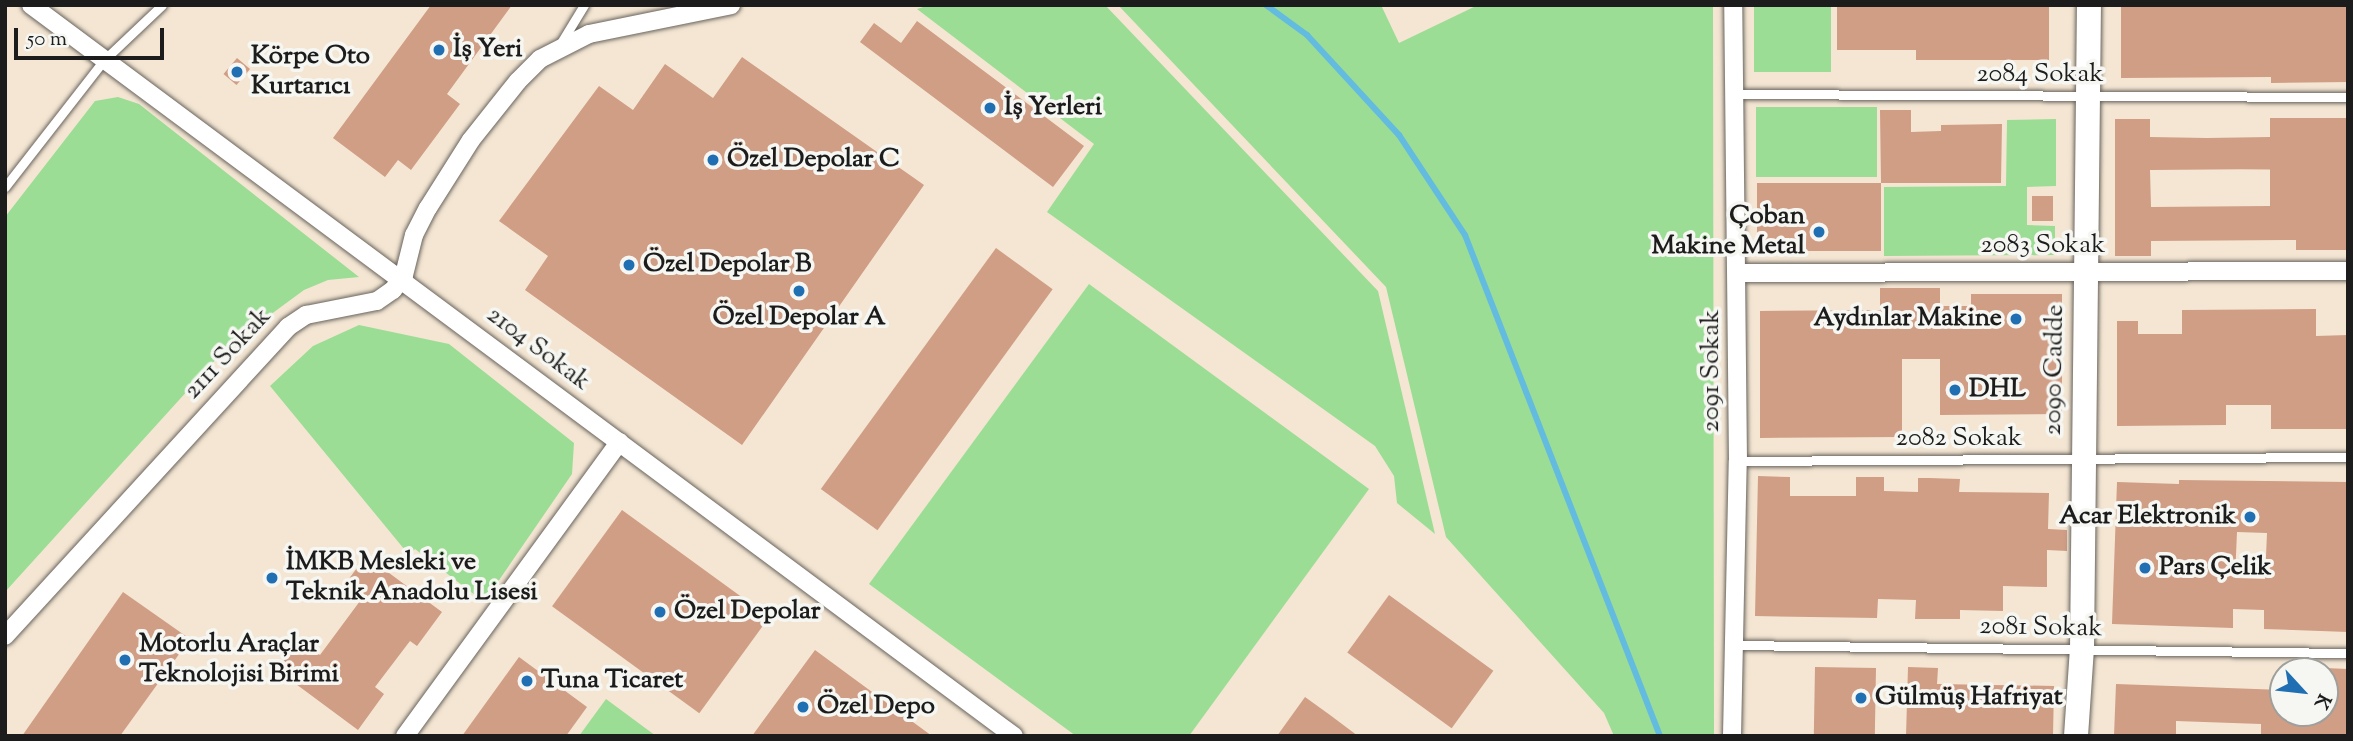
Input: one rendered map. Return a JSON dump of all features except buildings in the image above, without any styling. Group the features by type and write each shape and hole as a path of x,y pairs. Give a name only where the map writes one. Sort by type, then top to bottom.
{"street":[{"name":"2104 Sokak","path":"31,5 1014,736"},
{"path":"401,280 420,221 471,141 518,80 559,48 589,34 731,5"},
{"name":"2091 Sokak","path":"1732,736 1738,461 1733,5"},
{"name":"2090 Cadde","path":"2077,736 2081,649 2089,5"},
{"name":"2083 Sokak","path":"1738,273 2348,271"},
{"name":"2111 Sokak","path":"5,636 288,327 314,312 377,301 401,280"},
{"path":"405,736 619,442"}],"lane":[{"path":"5,187 104,60 162,5"},
{"path":"559,48 584,5"},
{"name":"2084 Sokak","path":"1732,94 2348,97"},
{"name":"2082 Sokak","path":"1738,461 2348,457"},
{"name":"2081 Sokak","path":"1735,645 2348,653"}],"green space":[{"path":"930,5 1105,5 1378,291 1435,534 1397,503 1394,476 1375,446 1047,212 1094,144 917,9"},
{"path":"1118,5 1381,5 1399,43 1478,5 1713,5 1714,736 1614,736 1604,713 1446,537 1386,287"},
{"path":"1754,5 1831,5 1831,72 1754,72"},
{"path":"118,97 139,104 359,277 328,280 304,290 228,346 5,592 5,217 95,101"},
{"path":"1756,107 1877,107 1877,177 1756,177"},
{"path":"2056,119 2056,186 2027,187 2027,225 2055,226 2055,255 1884,256 1884,187 2006,186 2007,120"},
{"path":"1089,284 1369,489 1189,736 1076,736 869,584"},
{"path":"359,325 449,344 574,443 572,474 484,602 415,549 409,555 270,386 313,346"},
{"path":"606,699 656,736 579,736"}],"waterway":[{"path":"1266,5 1307,35 1399,135 1465,235 1660,736"}],"place":[{"name":"İş Yeri","path":"439,50"},
{"name":"Körpe Oto Kurtarıcı","path":"237,72"},
{"name":"İş Yerleri","path":"990,108"},
{"name":"Özel Depolar C","path":"713,160"},
{"name":"Çoban Makine Metal","path":"1819,232"},
{"name":"Özel Depolar B","path":"629,265"},
{"name":"Özel Depolar A","path":"799,291"},
{"name":"Aydınlar Makine","path":"2016,319"},
{"name":"DHL","path":"1955,390"},
{"name":"Acar Elektronik","path":"2250,517"},
{"name":"Pars Çelik","path":"2145,568"},
{"name":"İMKB Mesleki ve Teknik Anadolu Lisesi","path":"272,578"},
{"name":"Özel Depolar","path":"660,612"},
{"name":"Motorlu Araçlar Teknolojisi Birimi","path":"125,660"},
{"name":"Tuna Ticaret","path":"527,681"},
{"name":"Gülmüş Hafriyat","path":"1861,698"},
{"name":"Özel Depo","path":"803,707"}]}
